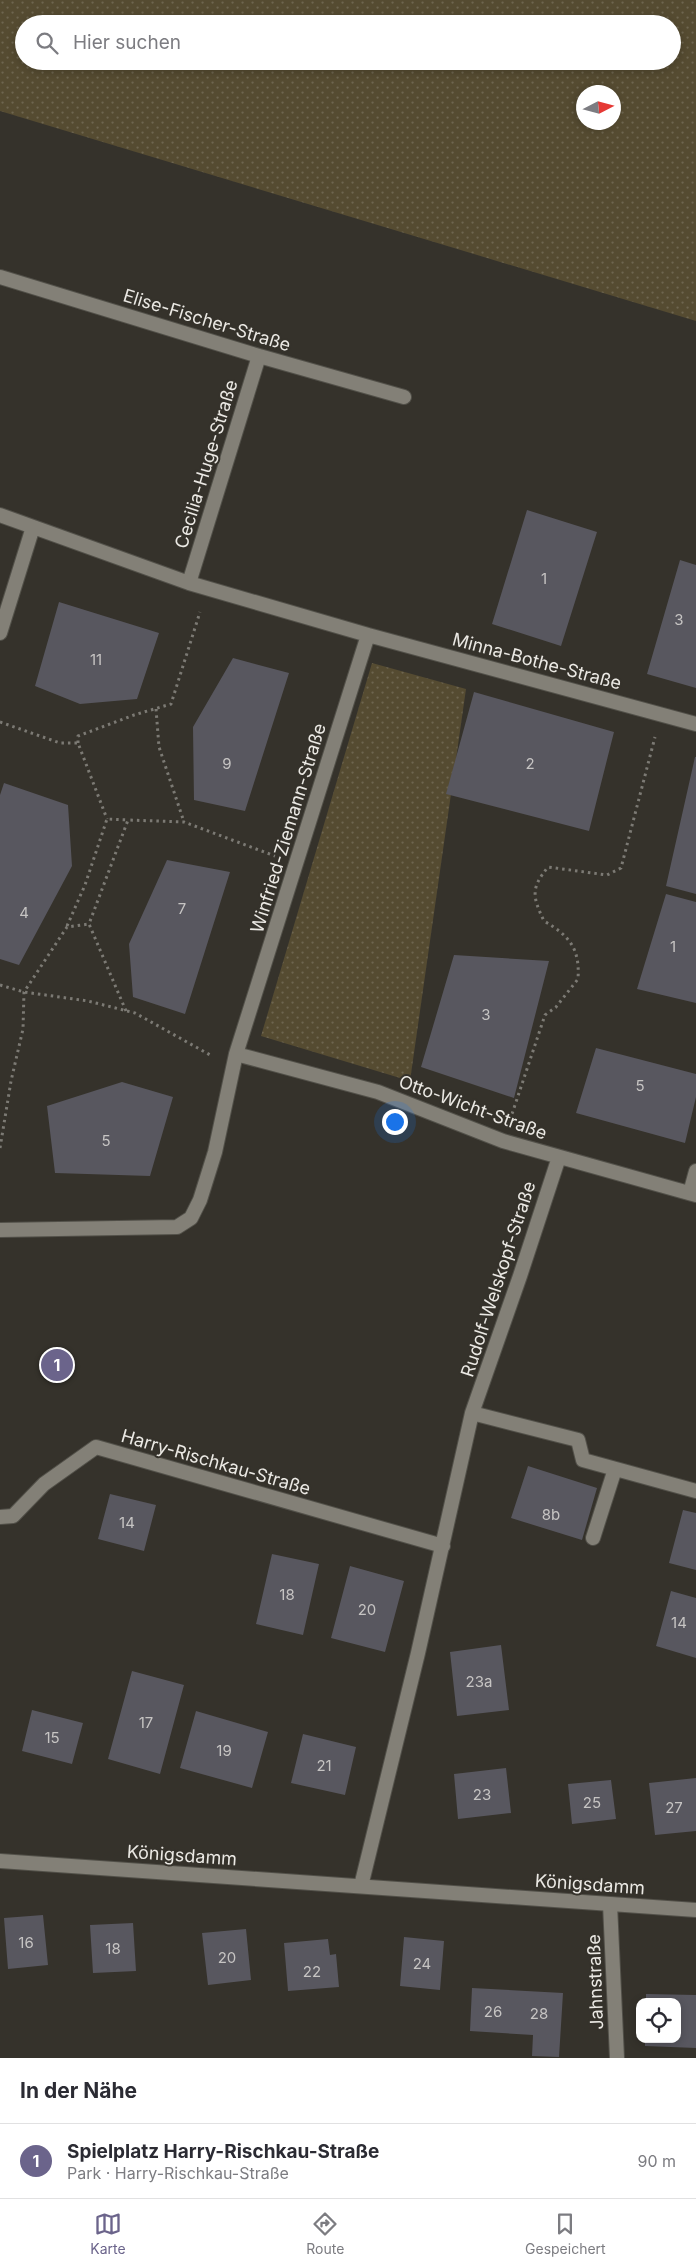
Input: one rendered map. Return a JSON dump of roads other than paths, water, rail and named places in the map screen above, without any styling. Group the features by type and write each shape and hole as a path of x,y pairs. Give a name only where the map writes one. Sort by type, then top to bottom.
{"street":[{"name":"Elise-Fischer-Straße","path":"0,277 259,356 404,397"},
{"name":"Cecilia-Huge-Straße","path":"189,583 259,356"},
{"path":"0,515 189,583 368,635"},
{"path":"0,633 33,527"},
{"name":"Minna-Bothe-Straße","path":"368,635 696,724"},
{"name":"Winfried-Ziemann-Straße","path":"0,1230 177,1227 191,1218 200,1200 215,1152 236,1054 368,635"},
{"name":"Otto-Wicht-Straße","path":"236,1054 378,1092 503,1141 693,1194"},
{"name":"Rudolf-Welskopf-Straße","path":"361,1886 418,1653 472,1413 520,1276 558,1157"},
{"path":"693,1194 696,1172"},
{"path":"472,1413 578,1440 583,1460 696,1491"},
{"name":"Harry-Rischkau-Straße","path":"0,1517 14,1516 44,1484 96,1447 443,1546"},
{"path":"593,1538 615,1469"},
{"name":"Königsdamm","path":"0,1861 696,1910"},
{"name":"Jahnstraße","path":"610,1904 617,2058"}],"place":[{"name":"Spielplatz Harry-Rischkau-Straße","path":"57,1365"}]}
